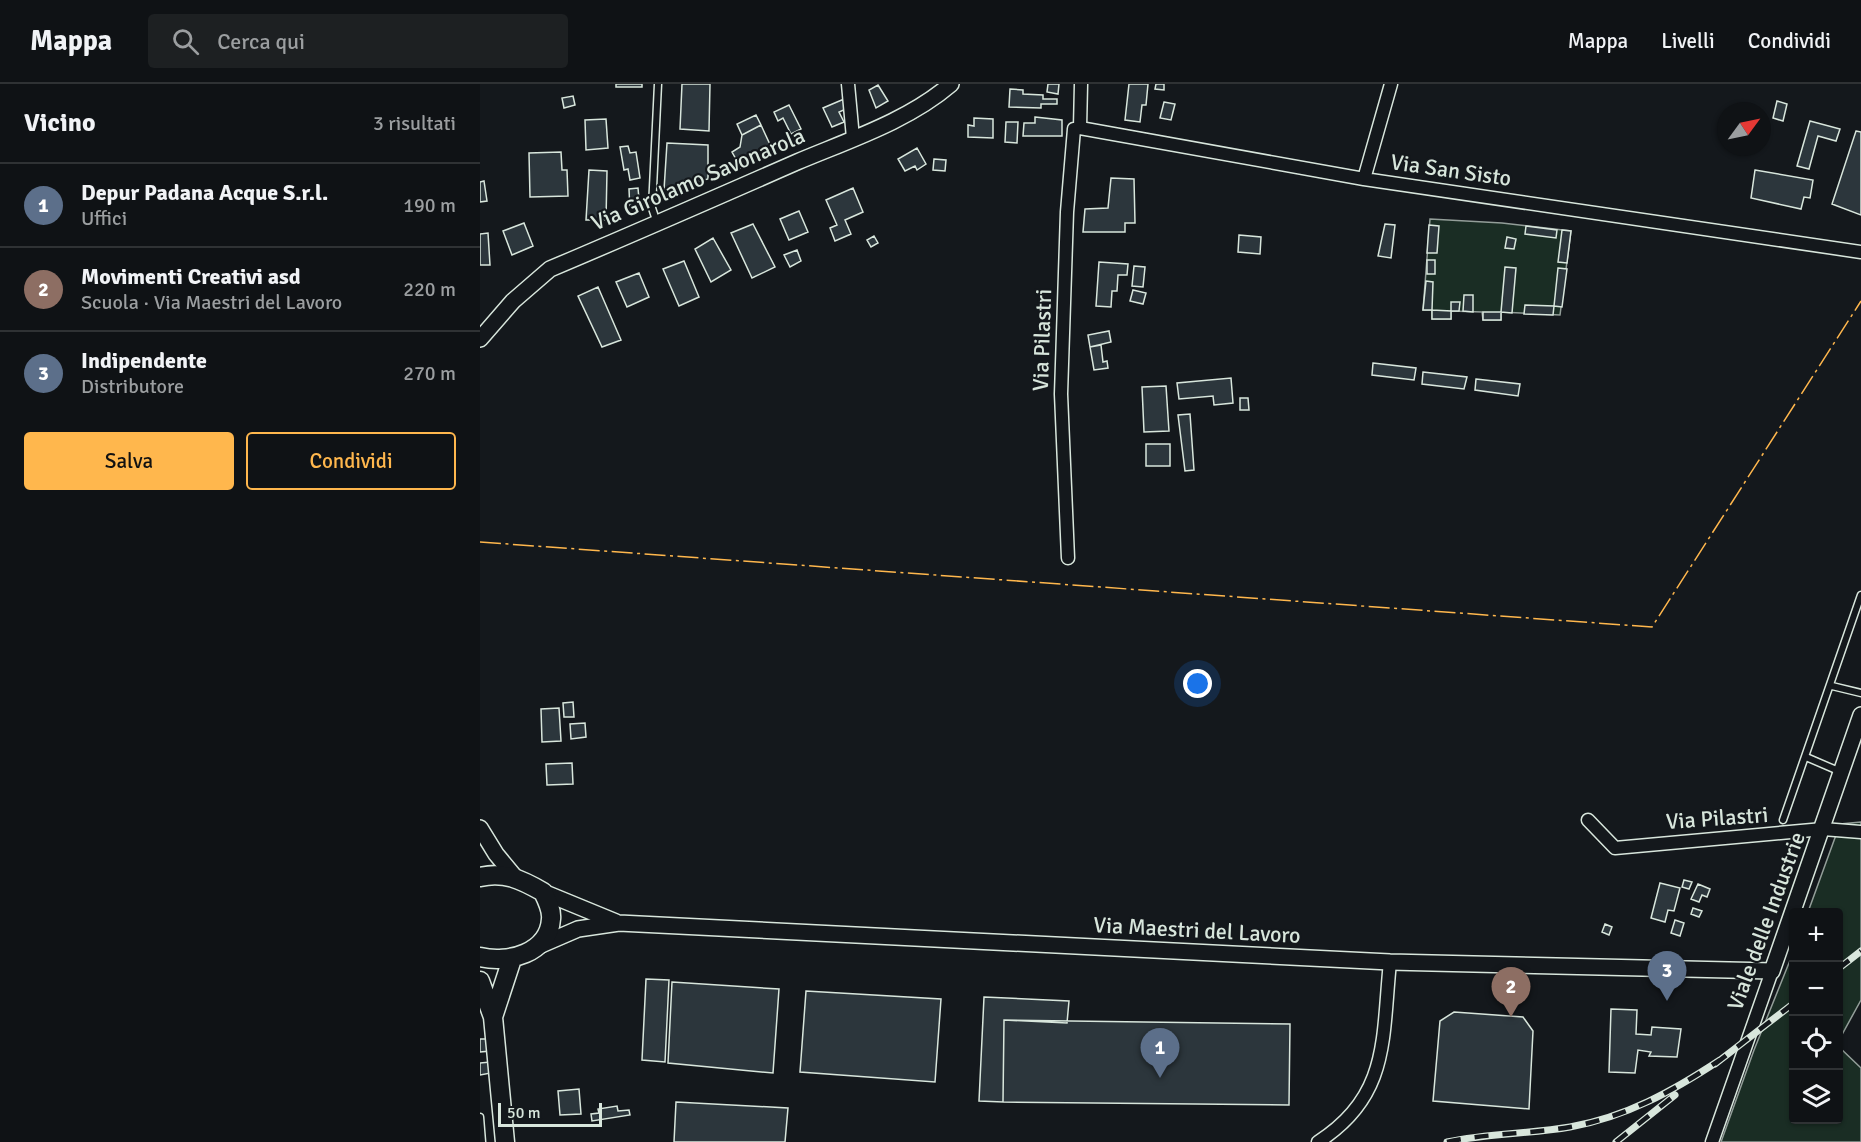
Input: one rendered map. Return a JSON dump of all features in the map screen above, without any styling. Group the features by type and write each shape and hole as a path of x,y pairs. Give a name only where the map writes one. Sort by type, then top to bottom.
{"main road":[{"path":"480,877 492,874 515,877 543,892 551,919 548,933 541,945 512,959 480,957"},
{"path":"493,1017 512,959"},
{"path":"480,981 493,1017 505,1142"}],"street":[{"path":"848,84 853,138"},
{"name":"Via Girolamo Savonarola","path":"480,339 513,301 550,269 906,114 937,96 951,84"},
{"path":"1080,128 1081,84"},
{"path":"1364,179 1391,84"},
{"name":"Via San Sisto","path":"1080,128 1364,179 1861,252"},
{"name":"Via Pilastri","path":"1068,558 1061,394 1067,212 1074,129 1080,128"},
{"name":"Viale delle Industrie","path":"1712,1142 1861,715"},
{"name":"Via Pilastri","path":"1588,820 1615,848 1823,829 1861,832"},
{"path":"480,828 496,854 515,877"},
{"path":"543,892 619,923"},
{"path":"541,945 578,929 619,923"},
{"name":"Via Maestri del Lavoro","path":"619,923 1390,962 1772,971"},
{"path":"1318,1142 1353,1115 1373,1083 1380,1056 1390,962"}],"lane":[{"path":"657,223 652,208 658,84"},
{"path":"1783,820 1832,686 1859,608 1861,595"},
{"path":"1832,686 1861,693"},
{"path":"1806,757 1841,772"},
{"path":"480,1117 482,1142"}],"green space":[{"path":"1430,219 1502,223 1571,231 1560,315 1501,312 1501,320 1483,320 1482,312 1451,311 1451,319 1432,319 1432,310 1423,310"},
{"path":"1861,822 1861,1000 1843,1033 1843,908 1809,908 1840,824"},
{"path":"1789,963 1789,1124 1843,1124 1843,1051 1861,1068 1861,1142 1721,1142 1754,1050"}],"building":[{"path":"616,84 642,84 642,87 616,87"},
{"path":"682,84 710,84 709,131 680,129"},
{"path":"1048,84 1059,84 1058,94 1047,92"},
{"path":"1129,84 1148,84 1146,105 1142,105 1140,122 1125,120"},
{"path":"1156,84 1164,84 1164,90 1155,89"},
{"path":"878,85 888,101 876,108 869,90"},
{"path":"1010,89 1023,90 1023,94 1043,95 1043,99 1057,99 1057,104 1041,104 1041,108 1009,107"},
{"path":"573,96 575,105 564,108 562,98"},
{"path":"844,99 848,108 839,112 844,122 832,127 823,108"},
{"path":"1777,101 1787,104 1783,121 1773,118"},
{"path":"1164,102 1175,104 1171,120 1160,118"},
{"path":"789,105 801,129 791,134 783,118 778,121 774,112"},
{"path":"756,115 761,125 742,135 737,124"},
{"path":"1035,117 1062,120 1062,136 1023,136 1024,123 1035,123"},
{"path":"974,118 993,119 993,138 968,137 968,125 974,126"},
{"path":"606,119 608,148 586,150 585,120"},
{"path":"1810,121 1840,129 1836,141 1818,136 1809,169 1797,166"},
{"path":"1006,122 1018,122 1017,143 1005,142"},
{"path":"761,125 773,151 741,168 732,152 740,147 742,135"},
{"path":"1856,131 1861,132 1861,215 1832,204"},
{"path":"667,143 708,145 708,179 664,190"},
{"path":"628,146 630,153 636,152 640,178 630,180 628,169 624,170 620,147"},
{"path":"917,148 926,164 917,170 915,166 905,171 898,159"},
{"path":"561,152 562,170 567,170 568,196 530,197 529,153"},
{"path":"934,159 946,160 945,171 933,170"},
{"path":"589,170 607,171 606,220 586,220"},
{"path":"1755,170 1813,180 1810,198 1804,197 1801,209 1751,198"},
{"path":"1111,178 1134,179 1135,223 1125,223 1125,232 1083,232 1085,209 1108,208"},
{"path":"484,181 487,201 480,202 480,182"},
{"path":"638,188 640,211 630,212 629,189"},
{"path":"853,188 863,212 845,220 851,234 835,241 830,228 837,225 826,200"},
{"path":"799,211 808,232 789,240 780,219"},
{"path":"524,223 533,246 512,255 503,231"},
{"path":"753,224 775,267 752,278 731,233"},
{"path":"1385,224 1395,225 1391,258 1378,256"},
{"path":"1429,225 1439,226 1437,253 1427,253"},
{"path":"1526,226 1557,230 1556,238 1525,234"},
{"path":"1562,230 1571,231 1567,263 1558,262"},
{"path":"488,233 490,265 480,265 480,234"},
{"path":"1239,235 1261,237 1260,254 1238,252"},
{"path":"874,236 878,243 871,247 867,240"},
{"path":"1507,237 1516,239 1514,249 1505,248"},
{"path":"713,238 731,270 711,282 695,249"},
{"path":"797,250 801,261 790,267 784,255"},
{"path":"1427,260 1435,260 1435,274 1427,274"},
{"path":"684,261 699,297 679,306 663,269"},
{"path":"1099,262 1128,264 1127,275 1118,275 1117,291 1112,291 1111,307 1096,306"},
{"path":"1134,266 1145,267 1143,287 1132,286"},
{"path":"1505,267 1516,268 1512,313 1501,312"},
{"path":"1558,268 1567,269 1562,307 1554,306"},
{"path":"639,273 649,297 627,307 616,282"},
{"path":"1426,281 1433,282 1432,310 1423,310"},
{"path":"598,287 621,340 602,347 578,296"},
{"path":"1133,290 1146,293 1143,304 1130,301"},
{"path":"1464,295 1473,295 1473,312 1463,311"},
{"path":"1451,302 1460,302 1459,311 1451,311"},
{"path":"1525,305 1554,306 1553,315 1524,314"},
{"path":"1432,310 1451,311 1451,319 1432,319"},
{"path":"1483,312 1501,312 1501,320 1483,320"},
{"path":"1109,331 1111,342 1090,347 1088,335"},
{"path":"1101,345 1103,362 1107,361 1108,368 1094,370 1090,347"},
{"path":"1373,363 1416,368 1414,380 1372,375"},
{"path":"1423,372 1467,377 1464,389 1422,384"},
{"path":"1231,378 1233,403 1214,405 1213,396 1179,399 1177,383"},
{"path":"1476,379 1520,384 1518,396 1475,390"},
{"path":"1166,386 1169,431 1144,432 1142,387"},
{"path":"1240,398 1248,398 1249,410 1240,410"},
{"path":"1190,414 1194,470 1185,471 1178,415"},
{"path":"1146,444 1170,444 1170,466 1146,466"},
{"path":"573,702 574,717 564,717 563,703"},
{"path":"559,708 561,741 542,742 541,709"},
{"path":"585,723 586,737 571,739 570,724"},
{"path":"572,763 573,784 547,785 546,764"},
{"path":"1684,880 1692,882 1689,889 1682,887"},
{"path":"1660,883 1680,888 1674,911 1668,910 1665,922 1651,918"},
{"path":"1698,884 1710,889 1707,897 1702,895 1699,902 1691,899"},
{"path":"1693,908 1702,911 1699,917 1691,914"},
{"path":"1675,920 1684,923 1680,936 1671,933"},
{"path":"1605,924 1612,927 1609,935 1602,932"},
{"path":"646,979 669,980 665,1062 642,1060"},
{"path":"672,982 779,989 773,1073 668,1063"},
{"path":"806,991 941,999 935,1082 800,1072"},
{"path":"984,997 1069,1001 1067,1023 1004,1020 1003,1102 979,1101"},
{"path":"1611,1009 1637,1010 1636,1034 1651,1035 1652,1027 1681,1029 1677,1057 1649,1056 1651,1052 1638,1050 1635,1073 1609,1072"},
{"path":"1454,1012 1523,1017 1533,1031 1529,1109 1433,1101 1440,1021"},
{"path":"1004,1020 1290,1024 1289,1105 1003,1102"},
{"path":"480,1039 489,1039 490,1051 480,1052"},
{"path":"490,1062 491,1073 480,1075 480,1063"},
{"path":"579,1089 581,1114 560,1115 558,1091"},
{"path":"676,1102 788,1108 785,1142 674,1142"},
{"path":"617,1106 618,1111 629,1110 630,1115 592,1121 591,1114 599,1113 598,1109"}],"railway":[{"path":"1843,965 1861,951"},
{"path":"1715,1064 1789,1007"},
{"path":"1447,1142 1591,1123 1630,1110 1667,1092 1720,1060"},
{"path":"1616,1142 1675,1095"}],"power":[{"path":"480,542 1652,627 1861,301"}],"place":[{"name":"Indipendente","path":"1667,1001"},
{"name":"Movimenti Creativi asd","path":"1511,1017"},
{"name":"Depur Padana Acque S.r.l.","path":"1160,1078"}]}
